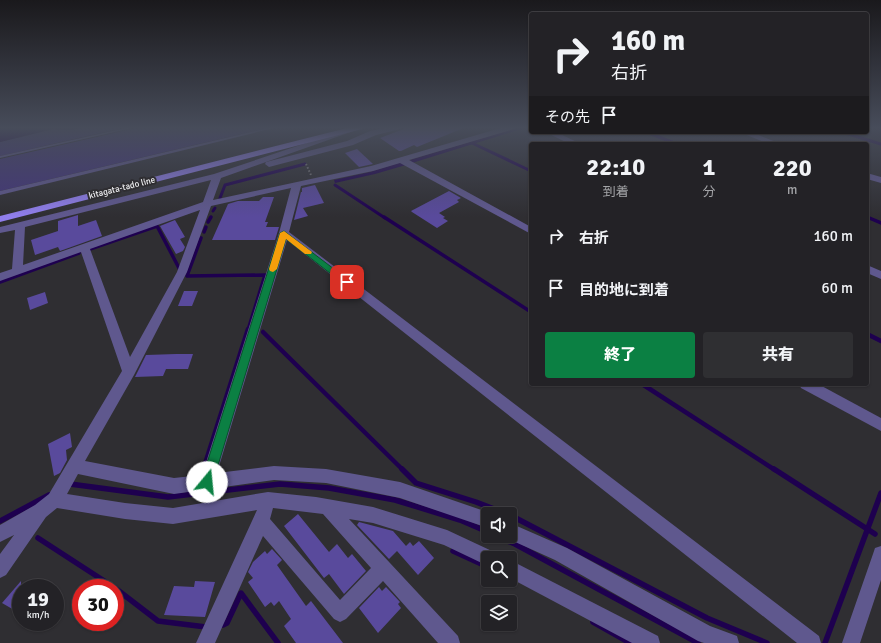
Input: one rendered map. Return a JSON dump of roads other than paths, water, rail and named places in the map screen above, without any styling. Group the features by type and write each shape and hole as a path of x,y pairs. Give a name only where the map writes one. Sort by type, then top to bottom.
{"main road":[{"name":"kitagata-tado line","path":"0,219 243,157"}],"street":[{"path":"0,534 41,511 55,500 129,371 182,272 218,176 273,157"},
{"path":"0,230 298,157"},
{"path":"0,277 207,204 373,168 412,157"},
{"path":"402,160 529,231"},
{"path":"869,177 881,180"},
{"path":"207,482 284,233 297,185"},
{"path":"17,271 20,225"},
{"path":"284,233 812,643"},
{"path":"84,247 129,371"},
{"path":"869,270 881,275"},
{"path":"810,386 881,425"},
{"path":"71,472 174,486 274,473 326,476 400,490 481,518"},
{"path":"55,500 125,511 173,516 268,500 327,507 373,515 447,538 481,555"},
{"path":"205,643 261,521 268,500"},
{"path":"327,507 451,643"},
{"path":"0,569 41,511"},
{"path":"261,521 340,613 383,568"},
{"path":"517,533 561,554 705,634 730,643"},
{"path":"851,643 881,554"},
{"path":"517,573 651,643"}],"lane":[{"path":"0,193 151,157"}],"waterway":[{"path":"502,157 529,170"},
{"path":"220,198 225,185 305,164"},
{"path":"335,185 385,218"},
{"path":"208,222 211,217"},
{"path":"384,217 529,311"},
{"path":"869,218 881,223"},
{"path":"90,249 157,226 180,270"},
{"path":"204,232 206,227"},
{"path":"201,238 187,276 265,275 248,330"},
{"path":"0,282 79,253"},
{"path":"203,470 248,329"},
{"path":"263,332 403,470"},
{"path":"869,335 881,341"},
{"path":"645,386 775,470"},
{"path":"202,474 204,469"},
{"path":"774,469 867,529"},
{"path":"403,470 416,483 489,507"},
{"path":"68,485 70,484 168,497 280,484 329,488 395,500 460,520 481,529"},
{"path":"867,529 881,493"},
{"path":"0,521 49,495"},
{"path":"517,519 707,618 767,643"},
{"path":"825,643 867,529"},
{"path":"867,529 875,534"},
{"path":"38,538 115,588 158,621 206,627"},
{"path":"513,543 698,643"},
{"path":"453,551 481,564"},
{"path":"223,625 227,623 241,593 278,643"},
{"path":"593,622 630,643"}]}
